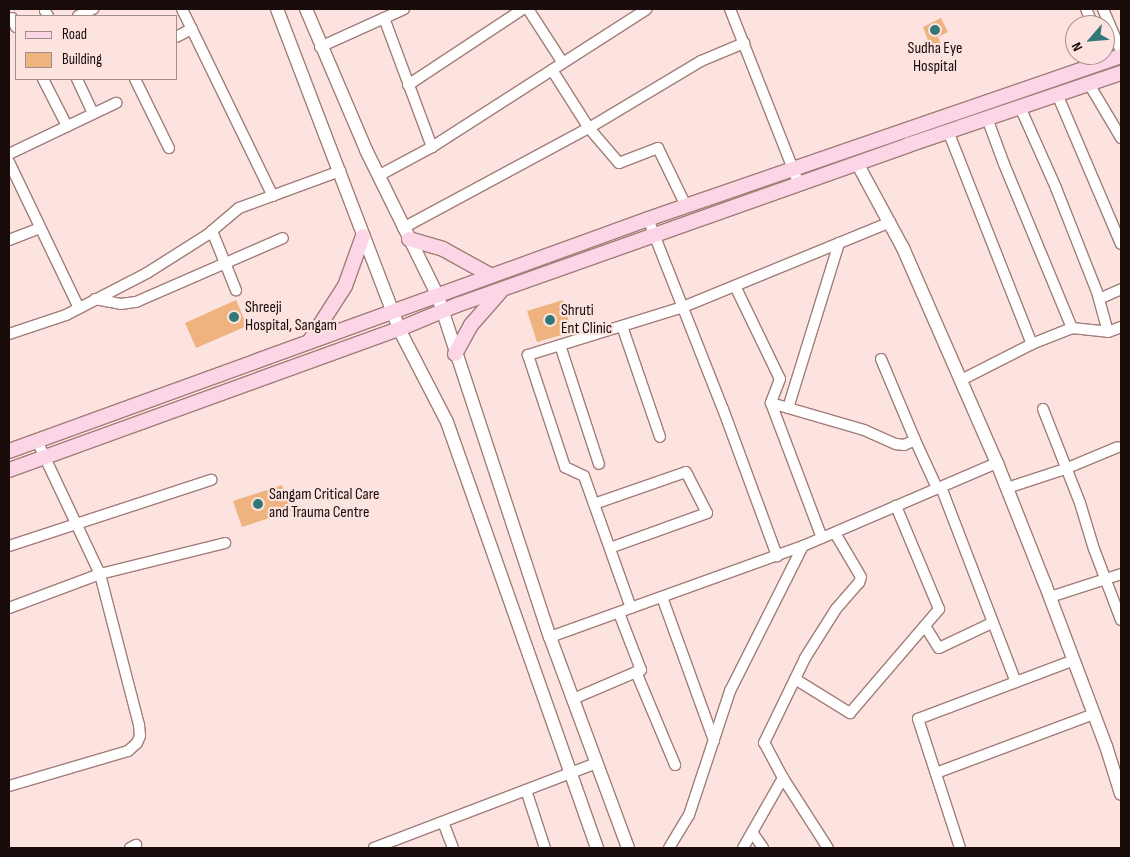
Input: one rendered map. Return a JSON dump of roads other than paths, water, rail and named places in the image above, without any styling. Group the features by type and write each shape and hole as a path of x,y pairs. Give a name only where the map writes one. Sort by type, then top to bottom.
{"main road":[{"path":"9,451 436,294 1088,65"},
{"path":"9,470 857,163 1117,74"},
{"path":"406,233 443,249 490,275"},
{"path":"309,342 345,286 364,236"},
{"path":"455,354 471,325 501,291"}],"street":[{"path":"80,15 92,9"},
{"path":"182,9 273,196"},
{"path":"276,9 340,171 399,329 447,422 569,774 597,848"},
{"path":"306,9 320,47 378,176 436,294 550,637 628,848"},
{"path":"320,47 404,9"},
{"path":"408,85 523,9"},
{"path":"528,9 563,63"},
{"path":"378,176 432,147 647,9"},
{"path":"730,9 799,184"},
{"path":"1103,9 1121,51"},
{"path":"384,18 432,147"},
{"path":"178,36 192,29"},
{"path":"406,233 701,61 744,43"},
{"path":"552,70 589,128 619,163 658,148 686,206"},
{"path":"44,80 67,126"},
{"path":"77,80 93,114"},
{"path":"135,80 169,148"},
{"path":"1088,84 1121,138"},
{"path":"1057,94 1121,244"},
{"path":"9,154 116,103"},
{"path":"1020,107 1056,188 1099,299 1108,332"},
{"path":"987,118 1004,164 1072,328"},
{"path":"948,131 1032,344"},
{"path":"9,162 12,176 79,308"},
{"path":"857,163 890,222 1007,488 1074,660 1121,794"},
{"path":"9,334 79,308 147,273 212,231 239,208 340,171"},
{"path":"648,219 777,556"},
{"path":"631,608 584,476 565,467 528,354 683,307 890,222"},
{"path":"9,240 40,228"},
{"path":"212,231 236,290"},
{"path":"95,299 129,304 283,238"},
{"path":"788,408 839,243"},
{"path":"735,286 766,354 780,379 771,403 822,538"},
{"path":"1099,299 1121,289"},
{"path":"622,326 660,437"},
{"path":"961,380 1032,344 1072,328 1108,332 1121,327"},
{"path":"560,345 598,464"},
{"path":"881,359 915,440 939,488 1016,682"},
{"path":"771,403 864,430 896,444 904,446 915,440"},
{"path":"1043,409 1065,469 1080,503 1105,579 1121,620"},
{"path":"9,786 128,751 137,743 139,725 100,574 37,441"},
{"path":"1007,488 1065,469 1118,447"},
{"path":"550,637 803,546 996,463"},
{"path":"594,504 686,472 707,513 610,548"},
{"path":"9,546 211,480"},
{"path":"794,679 850,713 940,609 896,506"},
{"path":"828,848 783,778 764,744 804,658 836,609 859,583 861,577 835,533"},
{"path":"9,608 100,574 225,543"},
{"path":"669,848 689,816 730,691 803,546"},
{"path":"1050,597 1121,574"},
{"path":"662,597 714,740"},
{"path":"573,699 642,670 619,613"},
{"path":"925,626 938,648 992,622"},
{"path":"960,848 918,719 1074,660"},
{"path":"636,672 675,765"},
{"path":"936,773 1094,714"},
{"path":"374,848 597,763"},
{"path":"743,848 783,778"},
{"path":"526,790 545,848"},
{"path":"444,822 453,848"},
{"path":"752,832 763,848"},
{"path":"400,838 404,848"}],"place":[{"name":"Sudha Eye Hospital","path":"935,30"},
{"name":"Shreeji Hospital, Sangam","path":"234,317"},
{"name":"Shruti Ent Clinic","path":"550,320"},
{"name":"Sangam Critical Care and Trauma Centre","path":"258,504"}]}
